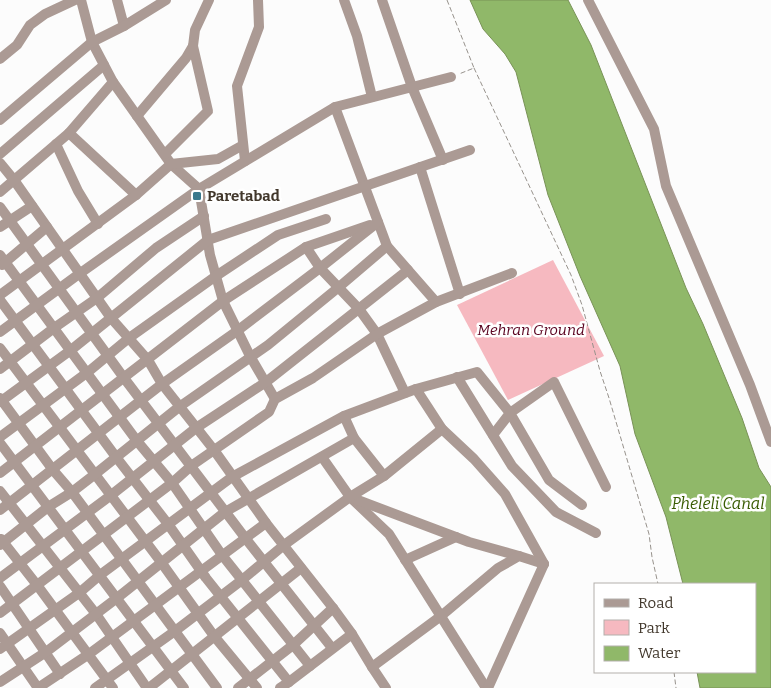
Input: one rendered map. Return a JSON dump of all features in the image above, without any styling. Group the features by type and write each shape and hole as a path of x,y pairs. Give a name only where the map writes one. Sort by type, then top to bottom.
{"street":[{"path":"0,59 16,44 30,25 45,14 75,0"},
{"path":"81,0 92,42 113,82 171,164 199,189 208,240 223,301 250,356 276,399"},
{"path":"117,0 124,26"},
{"path":"0,120 92,42 124,26 166,0"},
{"path":"165,154 208,111 193,46 195,30 209,0"},
{"path":"245,161 237,86 259,26 258,0"},
{"path":"344,0 358,36 372,97"},
{"path":"382,0 412,87 443,160"},
{"path":"588,0 654,129 666,186 750,385 771,442"},
{"path":"137,116 186,58 193,46"},
{"path":"0,154 104,64"},
{"path":"0,332 199,189 335,107 451,77"},
{"path":"0,192 69,133 113,82"},
{"path":"335,107 387,246 436,302"},
{"path":"69,133 136,196"},
{"path":"56,144 78,191 98,224"},
{"path":"0,296 136,196 171,164 218,159 243,144"},
{"path":"217,688 72,492 53,470 1,400 92,334 208,240 470,150"},
{"path":"0,163 111,318 148,360 162,384 179,407 214,450 266,523 333,608 386,688"},
{"path":"420,167 460,294"},
{"path":"0,228 32,206"},
{"path":"0,208 58,290 176,444 225,512 332,648"},
{"path":"0,369 97,298 156,248 204,216"},
{"path":"0,437 109,356 129,338 216,276 278,235 326,219"},
{"path":"0,473 223,301 306,247 378,222"},
{"path":"0,510 162,384 237,331 378,222"},
{"path":"47,227 2,261 20,281 137,441 172,483 222,555 310,666"},
{"path":"110,684 20,562 1,542 48,507 72,492 179,407 268,344 387,246"},
{"path":"306,247 320,268 359,309 377,334 405,393"},
{"path":"0,578 66,530 196,428 266,382 408,270"},
{"path":"0,613 82,553 191,466 269,412 276,399 313,378 377,334 436,302 512,273"},
{"path":"0,300 271,661 284,685 352,634"},
{"path":"0,348 161,562 214,636 257,688"},
{"path":"4,646 79,593 100,575 232,477 344,416 416,389 477,372 510,413 549,480 582,505"},
{"path":"457,377 512,466 556,512 596,533"},
{"path":"493,435 510,413 554,382 606,487"},
{"path":"416,389 442,429 474,459 505,494 544,564"},
{"path":"344,416 354,438 384,476"},
{"path":"95,688 110,684 130,663 242,580 284,545 350,497 384,476 442,429"},
{"path":"0,682 46,652 118,598 225,512 354,438"},
{"path":"0,443 184,688"},
{"path":"322,457 350,497 389,534 487,688"},
{"path":"0,491 96,614 148,688 301,568"},
{"path":"350,497 456,537 544,564"},
{"path":"0,633 4,646 23,667 38,688 135,621 266,523"},
{"path":"405,560 456,537"},
{"path":"372,667 441,616 498,568 519,556"},
{"path":"487,688 544,564"},
{"path":"0,586 60,674"},
{"path":"238,688 293,645 333,608"}],"path":[{"path":"446,0 493,110 571,275 582,305 649,534 658,583"},
{"path":"451,77 474,68"},
{"path":"674,673 676,688"}],"green space":[{"name":"Mehran Ground","path":"553,260 604,356 508,400 457,305"}],"water":[{"name":"Pheleli Canal","path":"470,0 568,0 591,45 686,288 742,418 759,468 771,487 771,688 700,688 697,673 756,673 756,583 683,583 666,517 635,434 620,366 580,276 548,195 516,72 505,54 483,29"}],"place":[{"name":"Paretabad","path":"197,196"}]}
